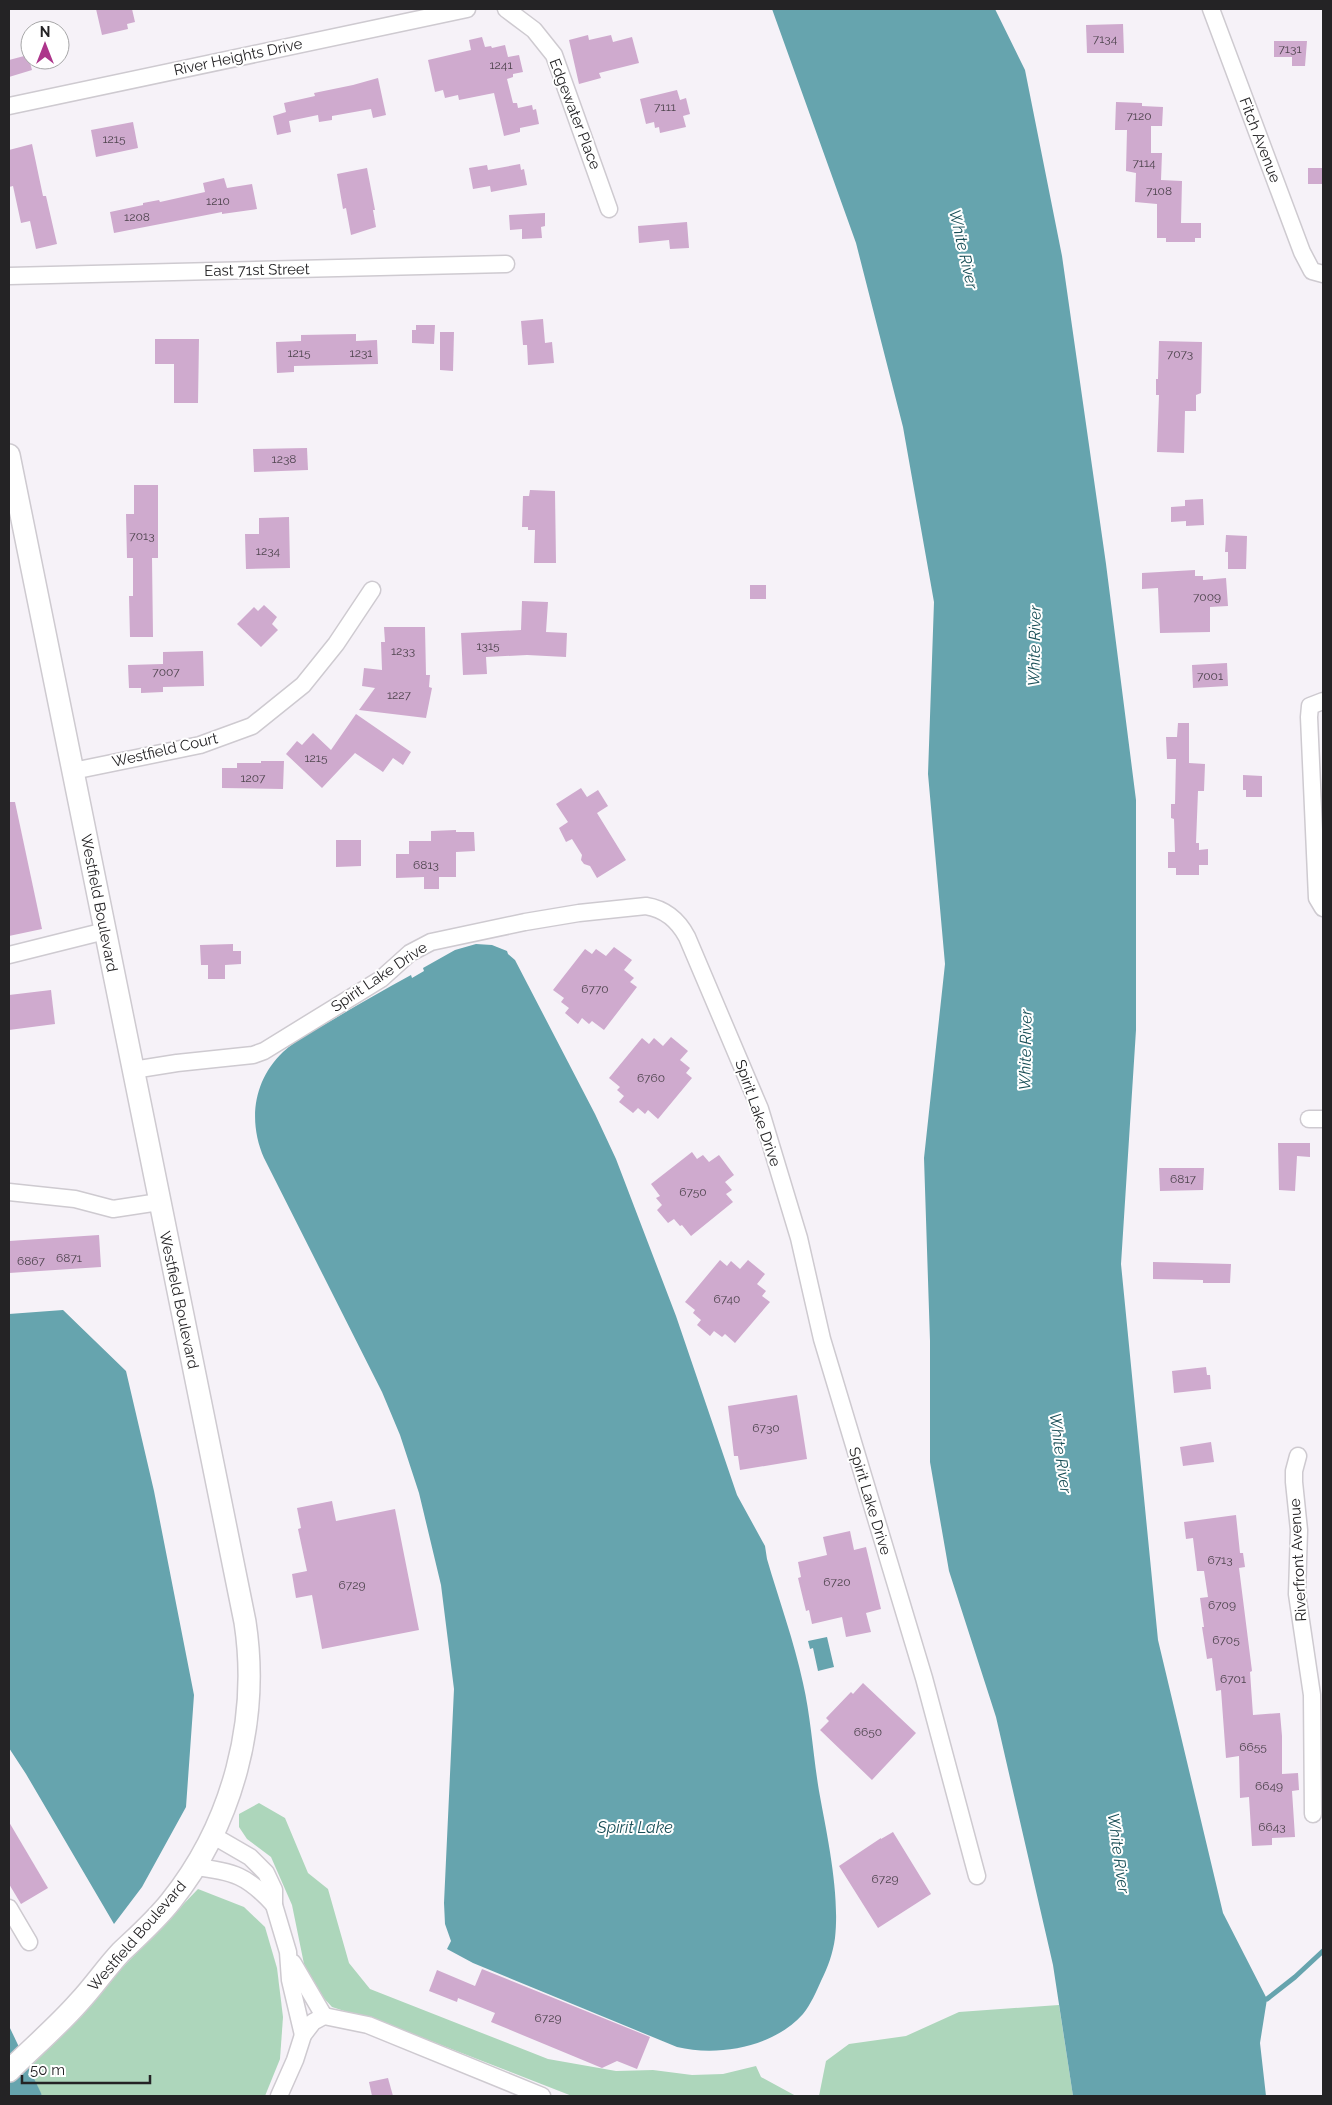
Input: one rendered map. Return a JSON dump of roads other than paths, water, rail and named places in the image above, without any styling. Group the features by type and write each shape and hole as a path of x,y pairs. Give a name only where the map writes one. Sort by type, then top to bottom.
{"street":[{"name":"River Heights Drive","path":"9,106 467,9"},
{"name":"Edgewater Place","path":"506,9 534,30 554,56 610,208"},
{"name":"Fitch Avenue","path":"1211,9 1302,252 1318,272"},
{"name":"East 71st Street","path":"9,276 506,264"},
{"name":"Westfield Boulevard","path":"9,455 11,479 73,771 159,1202 246,1622 250,1681 245,1734 234,1783 212,1835 194,1867 157,1918 121,1953 78,2003 9,2071"},
{"name":"Westfield Court","path":"73,771 200,745 252,726 303,685 336,644 372,590"},
{"path":"1316,704 1316,898 1323,908"},
{"name":"Spirit Lake Drive","path":"133,1070 253,1055 264,1051 382,979 420,947 444,938 534,920 646,906 655,908 673,918 687,937 760,1109 798,1238 822,1339 924,1678 977,1876"},
{"path":"9,955 105,932"},
{"path":"9,1192 75,1200 113,1209 159,1202"},
{"name":"Riverfront Avenue","path":"1298,1456 1294,1471 1299,1530 1297,1594 1318,1695 1313,1814"},
{"path":"212,1835 250,1857 266,1873 288,1952 290,1980 313,2025"},
{"path":"194,1867 216,1869 242,1878 274,1898"},
{"path":"9,1908 29,1942"},
{"path":"279,2096 313,2025 301,1979 288,1952"},
{"path":"313,2025 368,2025 542,2096"}],"water":[{"name":"White River","path":"772,9 995,9 1025,70 1062,256 1106,564 1136,800 1136,1030 1121,1264 1158,1640 1223,1913 1267,1999 1260,2043 1266,2096 1073,2096 1053,1965 996,1717 949,1571 930,1462 930,1341 924,1158 945,964 928,774 934,602 903,427 856,243"},
{"name":"Spirit Lake","path":"476,944 492,945 507,951 515,960 595,1114 616,1159 676,1316 737,1495 765,1546 767,1559 799,1667 806,1696 819,1791 832,1864 836,1902 835,1938 832,1955 826,1970 803,2014 777,2034 761,2042 744,2047 710,2051 677,2047 473,1963 447,1949 451,1941 445,1924 444,1903 454,1689 441,1585 419,1493 400,1435 382,1392 264,1158 256,1130 255,1116 256,1102 265,1076 273,1063 289,1047 307,1034 382,991 411,975 412,978 424,971 423,968 455,950"},
{"path":"63,1310 126,1371 154,1491 194,1695 186,1807 142,1887 114,1924 9,1748 9,1314"},
{"path":"827,1637 834,1667 818,1671 813,1648 810,1649 808,1641"},
{"path":"9,2026 41,2093 42,2096 9,2096"}],"waterway":[{"path":"1267,1999 1295,1977 1323,1951"}]}
